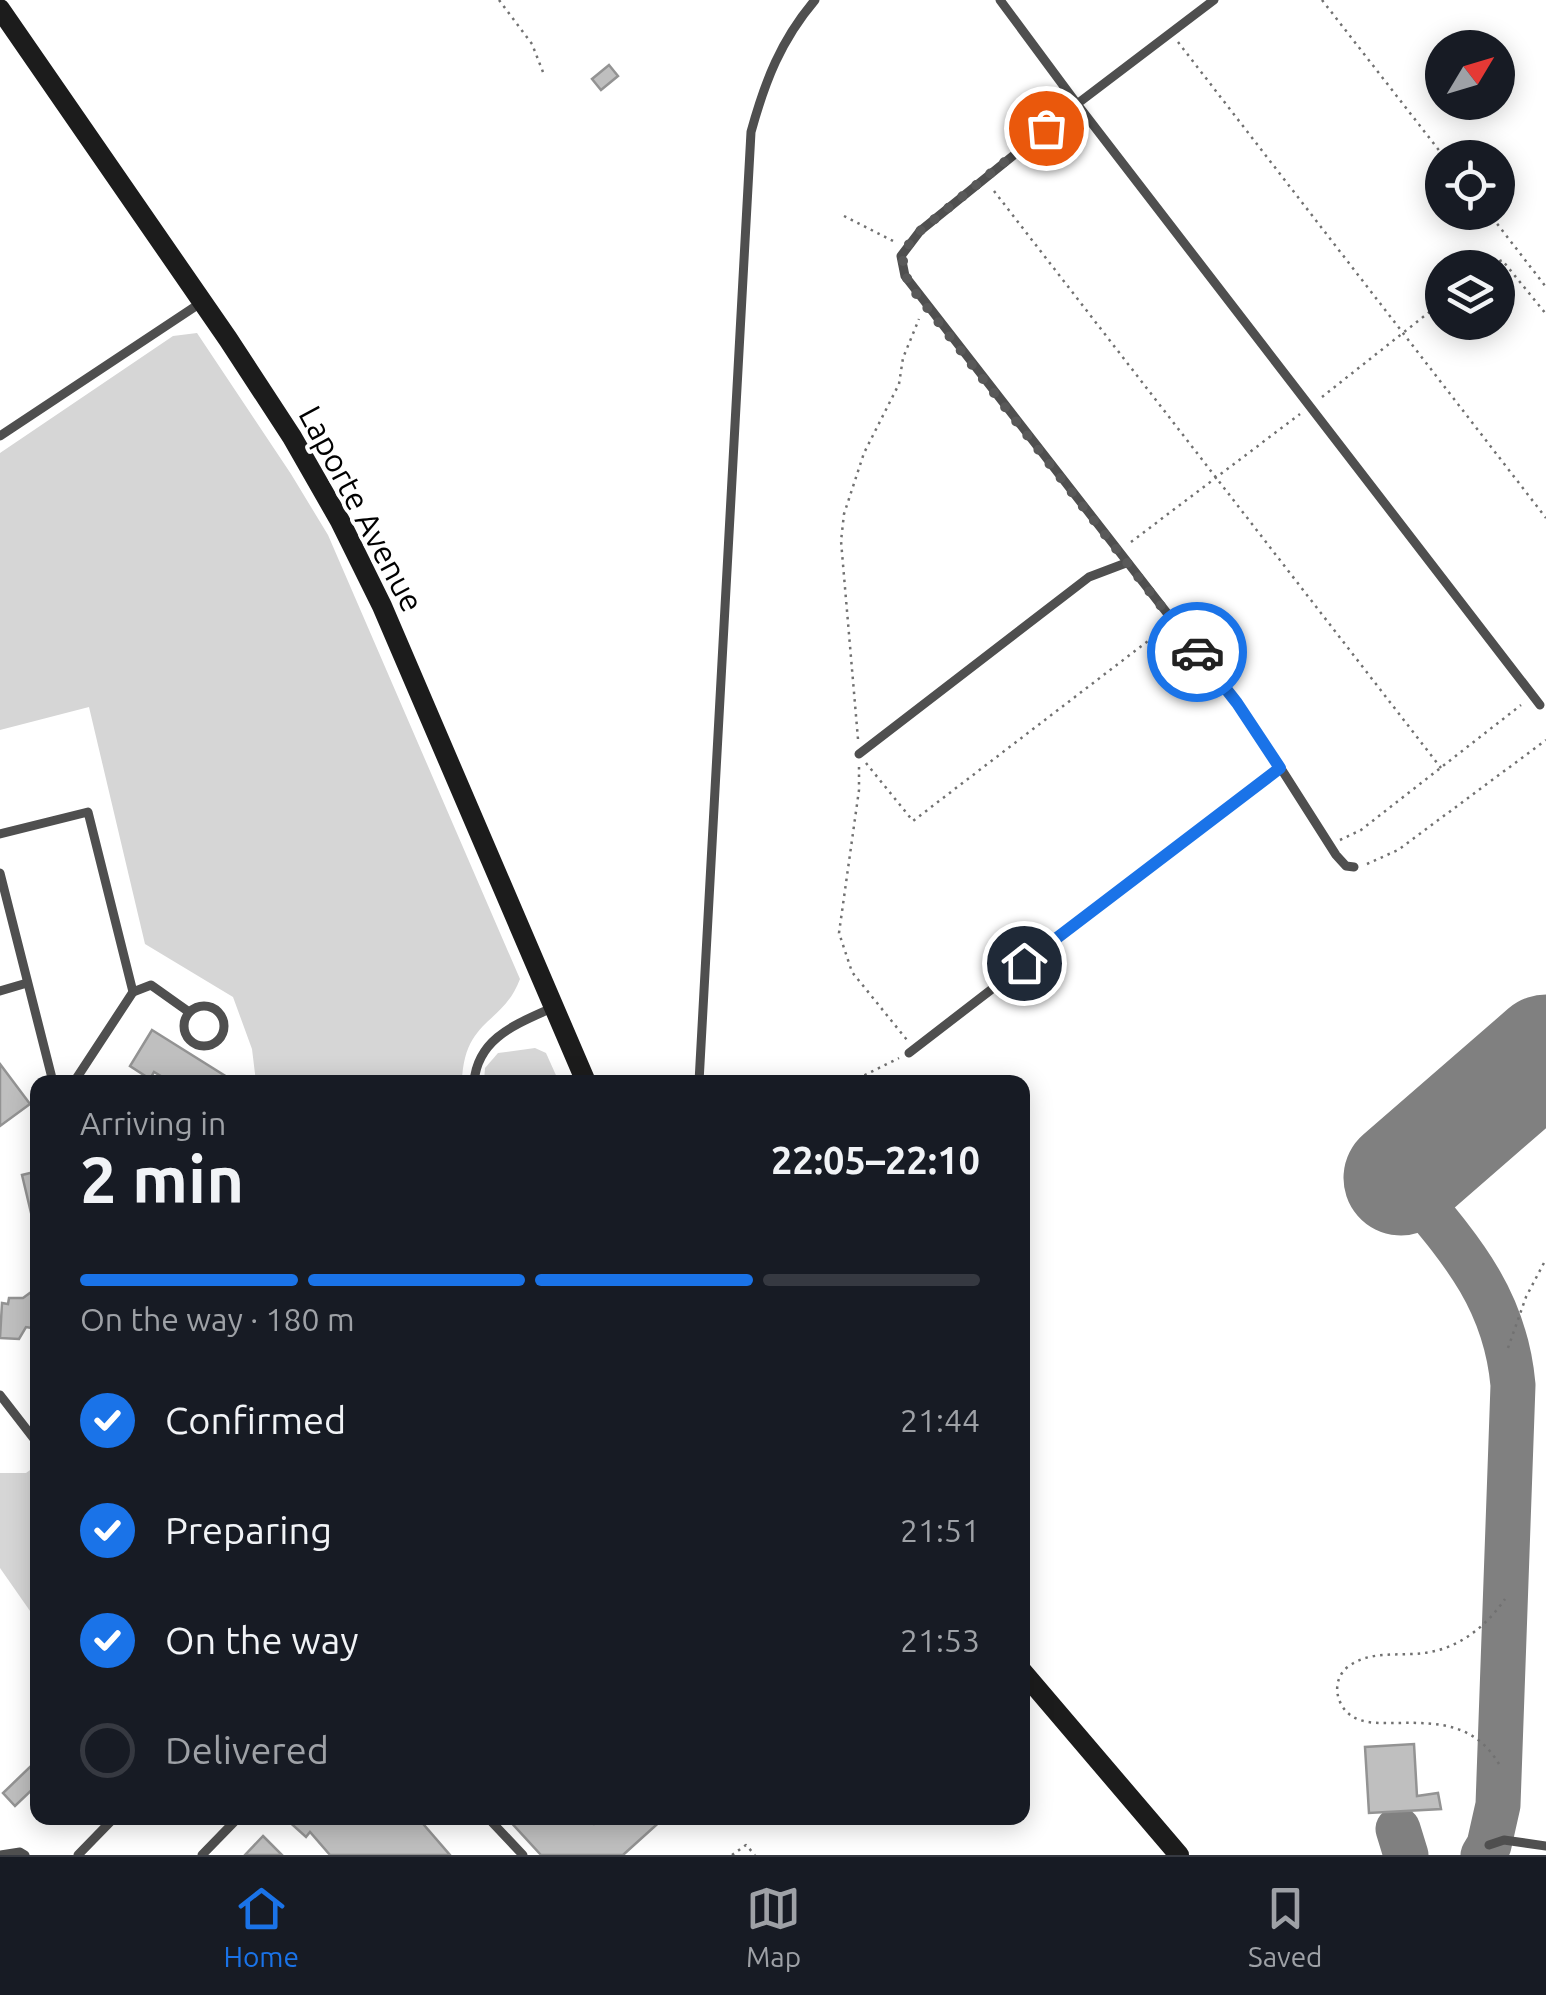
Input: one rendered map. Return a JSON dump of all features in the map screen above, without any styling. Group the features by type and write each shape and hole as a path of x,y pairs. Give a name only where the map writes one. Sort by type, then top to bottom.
{"street":[{"name":"Laporte Avenue","path":"0,9 274,409 340,521 397,641 583,1075"},
{"path":"1030,1680 1179,1855"}],"lane":[{"path":"700,1075 751,132 782,44 815,0"},
{"path":"1000,0 1540,704"},
{"path":"1214,0 983,178 905,247 901,266 925,304 1237,703 1328,844 1346,866 1354,867"},
{"path":"0,436 202,302"},
{"path":"859,754 1089,577 1126,563"},
{"path":"912,1051 1280,768"},
{"path":"0,834 88,812 133,992"},
{"path":"0,873 51,1075"},
{"path":"0,991 28,983"},
{"path":"79,1075 133,992 151,985 189,1012"},
{"path":"200,1006 213,1008 222,1018 221,1037 204,1046 192,1042 184,1024 189,1012 200,1006"},
{"path":"474,1075 475,1066 496,1037 554,1007"},
{"path":"0,1395 30,1434"},
{"path":"78,1855 107,1825"},
{"path":"202,1855 214,1851 233,1825"},
{"path":"495,1825 523,1855"},
{"path":"1489,1845 1504,1840 1546,1846"},
{"path":"0,1855 24,1855"}],"path":[{"path":"499,0 532,44 542,72"},
{"path":"1322,0 1431,140"},
{"path":"1171,33 1546,518"},
{"path":"983,178 1441,768"},
{"path":"844,216 905,247"},
{"path":"1502,230 1546,287"},
{"path":"1515,276 1546,314"},
{"path":"865,1075 912,1051 852,972 838,934 860,790 841,540 844,514 864,453 899,384 903,358 925,304"},
{"path":"1117,552 1425,316"},
{"path":"859,754 913,821 1172,622"},
{"path":"1328,844 1362,830 1533,695"},
{"path":"1354,867 1379,861 1398,850 1546,740"},
{"path":"1508,1348 1526,1297 1546,1259"},
{"path":"1499,1764 1490,1748 1457,1727 1354,1719 1336,1690 1346,1667 1360,1660 1380,1654 1438,1651 1458,1644 1480,1630 1505,1599"},
{"path":"732,1855 746,1845 754,1855"}],"shaded area":[{"path":"197,333 328,535 520,979 504,1006 477,1033 464,1061 463,1075 255,1075 252,1049 233,997 145,944 89,707 0,730 0,453 173,336"},
{"path":"535,1048 546,1053 556,1075 484,1075 485,1068 498,1053"},
{"path":"30,1470 30,1611 0,1568 0,1473"}],"building":[{"path":"609,65 618,76 601,90 592,79"},
{"path":"152,1030 224,1075 144,1075 130,1066"},
{"path":"0,1064 30,1104 0,1126"},
{"path":"30,1173 30,1209 22,1175"},
{"path":"30,1293 30,1328 26,1327 19,1339 0,1338 2,1303 8,1304 9,1298 23,1298"},
{"path":"1414,1744 1417,1796 1438,1793 1441,1809 1369,1813 1365,1747"},
{"path":"30,1767 30,1792 15,1806 3,1793"},
{"path":"293,1825 424,1825 450,1855 330,1855 310,1832 306,1837"},
{"path":"513,1825 656,1825 623,1855 541,1855"},
{"path":"263,1836 282,1855 245,1855"}],"taxiway":[{"path":"1401,1178 1458,1249 1489,1297 1508,1353 1513,1385 1498,1805 1483,1855"},
{"path":"1398,1829 1406,1855"}],"runway":[{"path":"1401,1178 1546,1052"}],"way so far":[{"path":"1046,128 920,231 905,247 901,266 914,291 1197,652"}],"route":[{"path":"1024,963 1280,768 1197,652"}]}
